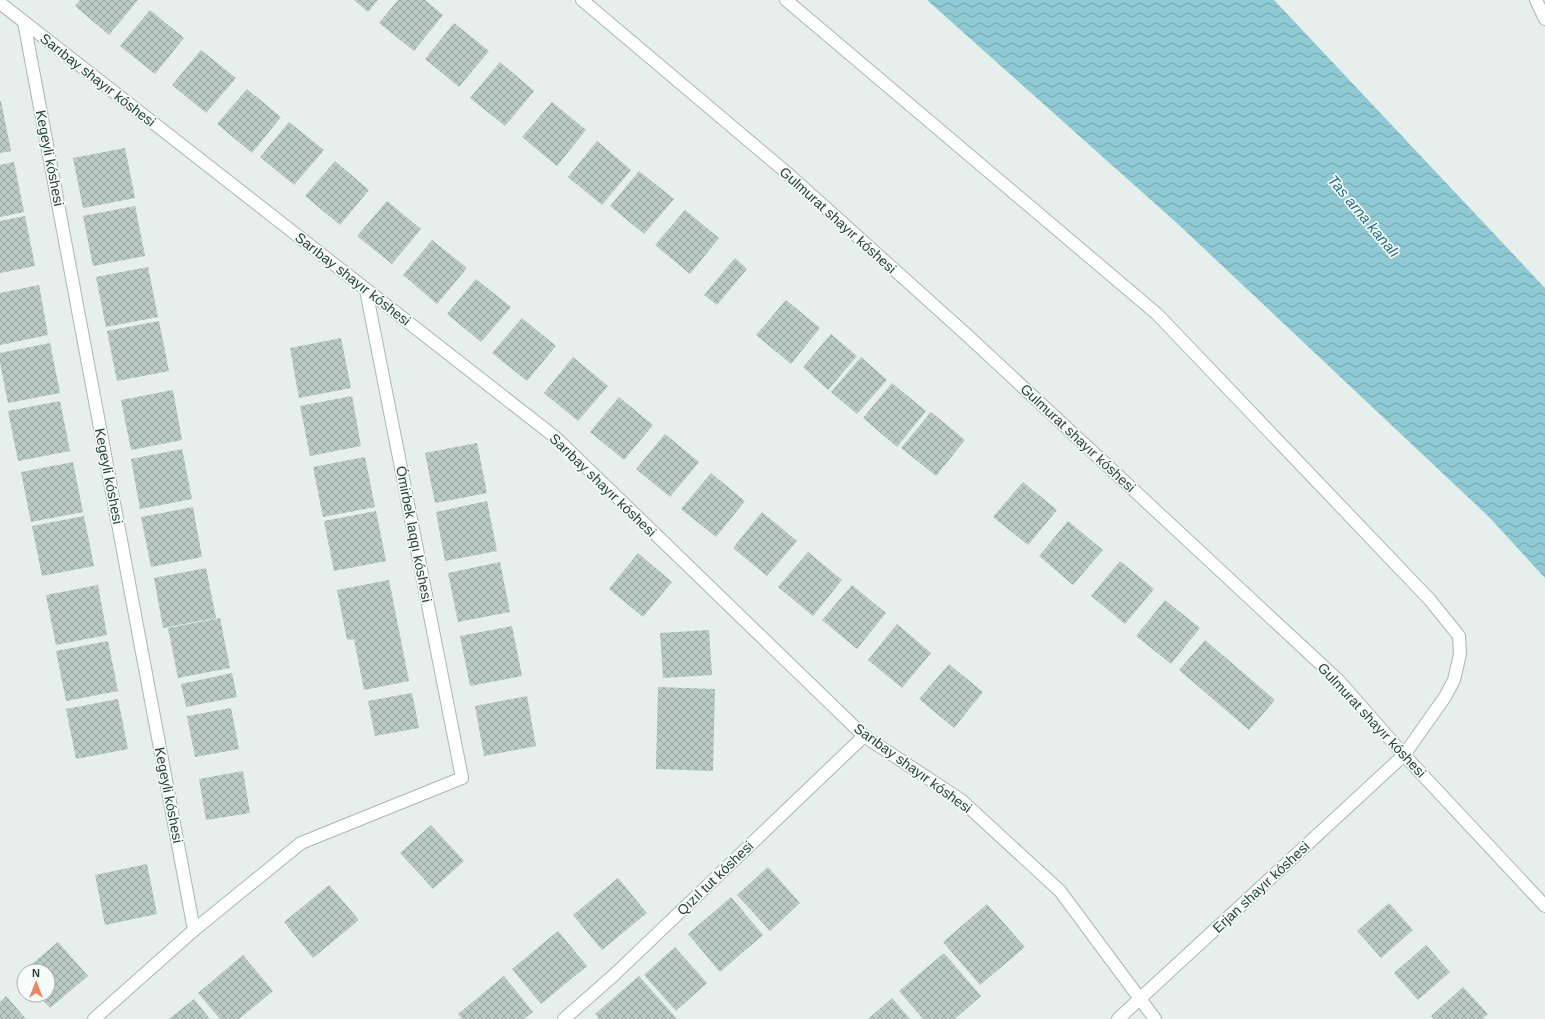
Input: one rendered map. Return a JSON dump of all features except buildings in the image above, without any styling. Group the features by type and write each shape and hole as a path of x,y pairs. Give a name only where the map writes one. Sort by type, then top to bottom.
{"street":[{"name":"Gulmurat shayır kóshesi","path":"582,0 787,174 968,336 1340,680 1404,755 1545,906"},
{"name":"Erjan shayır kóshesi","path":"786,0 1157,314 1430,600 1459,636 1460,654 1454,680 1445,697 1404,755 1118,1019"},
{"path":"1536,0 1545,19"},
{"name":"Sarıbay shayır kóshesi","path":"0,3 555,437 864,736 961,800 1060,891 1155,1019"},
{"name":"Kegeyli kóshesi","path":"24,22 194,930"},
{"name":"Ómirbek laqqı kóshesi","path":"194,930 301,843 462,778 366,290"},
{"name":"Qızıl tut kóshesi","path":"564,1019 614,975 864,736"},
{"path":"94,1019 194,930"}],"water":[{"name":"Tas arna kanalı","path":"927,0 1274,0 1545,288 1545,578 1489,517 1179,225"}]}
